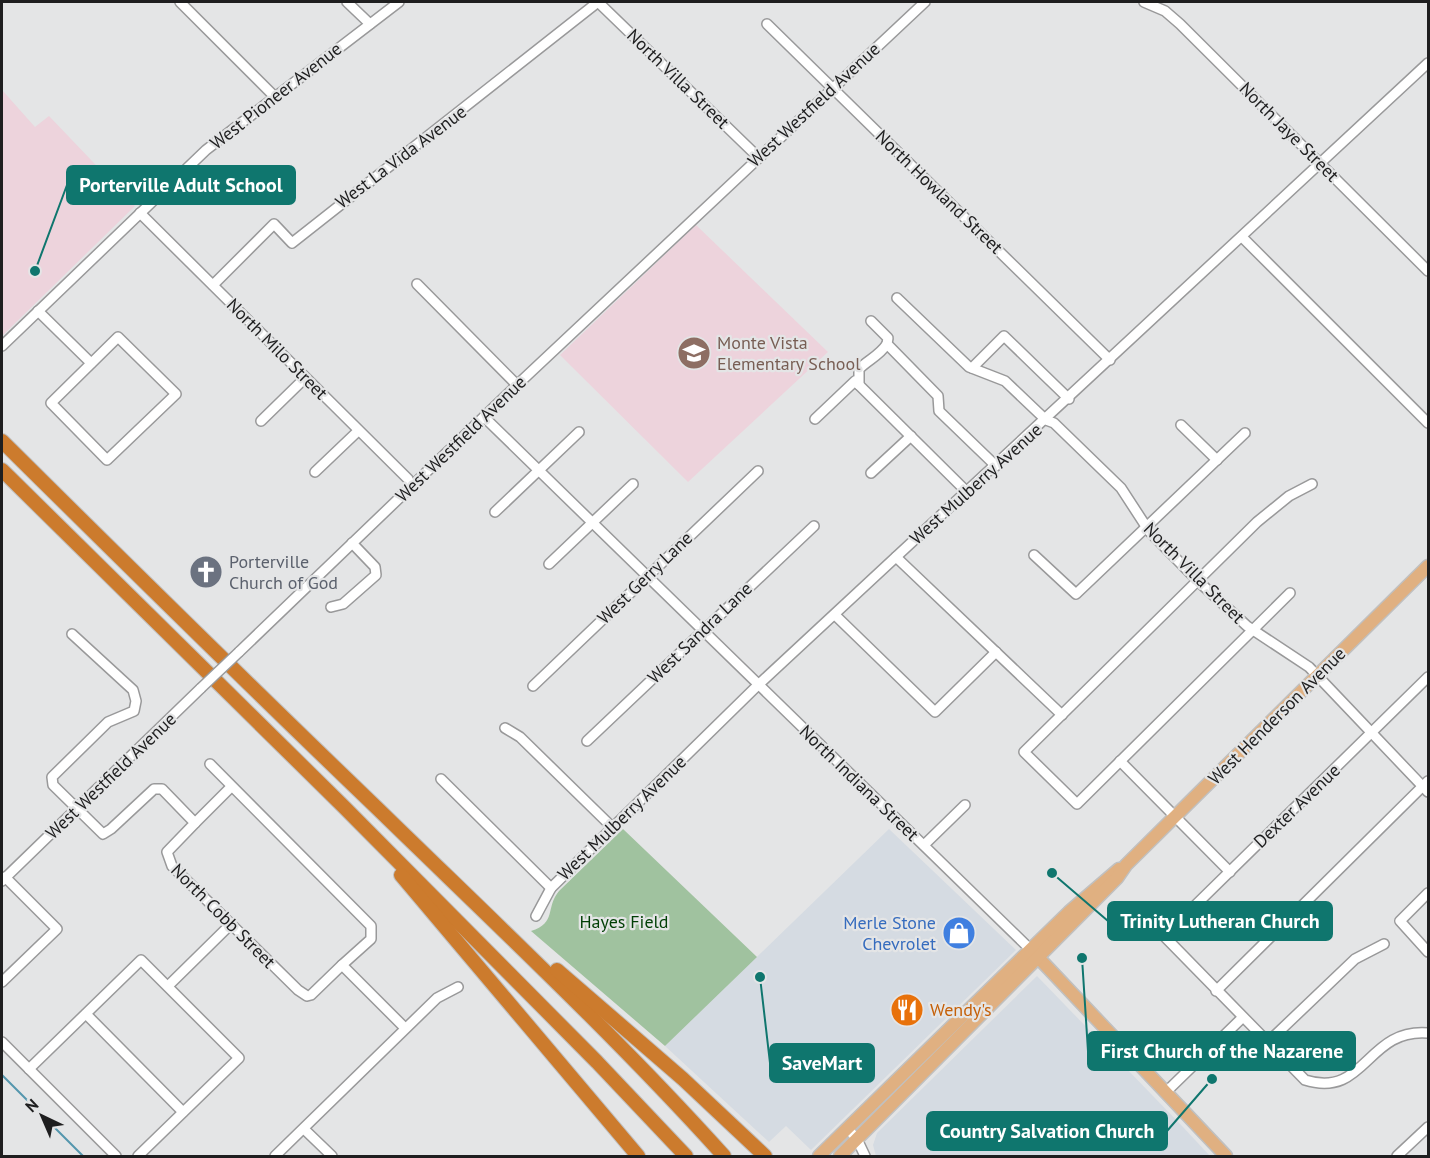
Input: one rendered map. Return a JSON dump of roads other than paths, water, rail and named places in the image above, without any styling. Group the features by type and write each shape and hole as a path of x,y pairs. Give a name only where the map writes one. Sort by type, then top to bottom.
{"highway":[{"path":"2,441 617,1042 724,1156"},
{"path":"2,470 344,807 597,1062 686,1156"},
{"path":"344,807 638,1156"},
{"path":"435,864 465,887 657,1056 765,1156"}],"main road":[{"name":"West Henderson Avenue","path":"840,1156 956,1040 1111,873 1126,865 1428,566"},
{"name":"West Henderson Avenue","path":"819,1156 982,997 1035,954"},
{"name":"North Indiana Street","path":"1035,954 1226,1156"},
{"path":"956,1040 953,1037 957,1028 976,1008 982,997"},
{"path":"877,1120 881,1109 924,1062 925,1052"}],"street":[{"path":"180,2 275,97"},
{"path":"347,2 370,24"},
{"name":"West Pioneer Avenue","path":"2,346 206,150 399,2"},
{"name":"North Villa Street","path":"598,2 758,157"},
{"name":"West La Vida Avenue","path":"213,285 274,224 292,243 598,2"},
{"name":"West Westfield Avenue","path":"3,879 517,385 925,2"},
{"name":"North Jaye Street","path":"1144,2 1157,6 1180,24 1428,271"},
{"name":"North Howland Street","path":"767,24 1110,360"},
{"name":"West Mulberry Avenue","path":"536,916 551,888 758,685 1428,63"},
{"name":"North Milo Street","path":"140,213 408,479 412,486"},
{"path":"1242,237 1428,423"},
{"path":"417,284 517,385"},
{"path":"897,298 972,368 1004,336 1068,399"},
{"path":"38,311 91,363"},
{"path":"815,419 857,383 859,369 869,359 880,355 887,344 888,338 871,321"},
{"path":"118,337 176,394 107,460 51,403 91,363 118,337"},
{"path":"887,344 938,396 939,411 996,466"},
{"name":"North Villa Street","path":"972,368 1005,381 1046,420 1054,423 1121,488 1146,527 1199,582 1253,630 1286,649 1318,675 1427,786"},
{"path":"261,421 304,378"},
{"path":"857,383 968,492"},
{"name":"North Indiana Street","path":"484,417 1035,954"},
{"path":"1181,425 1217,460"},
{"path":"315,472 358,431"},
{"path":"495,512 579,432"},
{"path":"1034,555 1076,594 1245,433"},
{"path":"871,473 911,436"},
{"name":"West Gerry Lane","path":"533,686 758,471"},
{"path":"549,564 633,484"},
{"path":"1290,593 1077,804 1024,752 1272,508 1312,484"},
{"name":"West Sandra Lane","path":"587,741 814,526"},
{"path":"331,607 343,604 376,575 375,567 352,543"},
{"path":"897,557 976,636 1062,715"},
{"path":"835,615 935,712 996,652"},
{"path":"72,634 134,690 136,701 134,711 108,722 52,777 53,785 76,810 105,834 152,791 159,788 195,823 231,787"},
{"name":"Dexter Avenue","path":"1216,991 1164,936 1428,677"},
{"path":"505,728 520,737 612,827"},
{"path":"1120,761 1230,872"},
{"path":"210,764 371,926 371,939 342,965 405,1028"},
{"path":"441,779 551,888"},
{"path":"1427,786 1216,991 1305,1080 1330,1085 1344,1081 1386,1044 1416,1032 1428,1033"},
{"path":"924,845 965,805"},
{"name":"North Cobb Street","path":"195,823 171,846 166,856 172,866 298,990 307,996 315,993 342,965"},
{"path":"2,982 57,928 3,879"},
{"path":"1428,893 1400,921 1428,952"},
{"path":"168,986 231,924"},
{"path":"1268,1043 1355,959 1384,944"},
{"path":"29,1069 141,960 239,1058 138,1156"},
{"path":"275,1156 436,998 458,987"},
{"path":"86,1014 183,1112"},
{"path":"1166,1092 1242,1018"},
{"path":"2,1042 116,1156"},
{"path":"1397,1156 1428,1127"},
{"path":"847,1128 857,1139 865,1156"},
{"path":"304,1129 332,1156"}],"waterway":[{"path":"2,1075 83,1156"}],"place":[{"name":"Porterville Adult School","path":"35,271"},
{"name":"Monte Vista Elementary School","path":"694,353"},
{"name":"Porterville Church of God","path":"206,572"},
{"name":"Trinity Lutheran Church","path":"1052,873"},
{"name":"Merle Stone Chevrolet","path":"959,933"},
{"name":"First Church of the Nazarene","path":"1082,958"},
{"name":"SaveMart","path":"760,977"},
{"name":"Wendy's","path":"907,1010"},
{"name":"Country Salvation Church","path":"1212,1079"}],"park label":[{"name":"Hayes Field","path":"624,922"}]}
